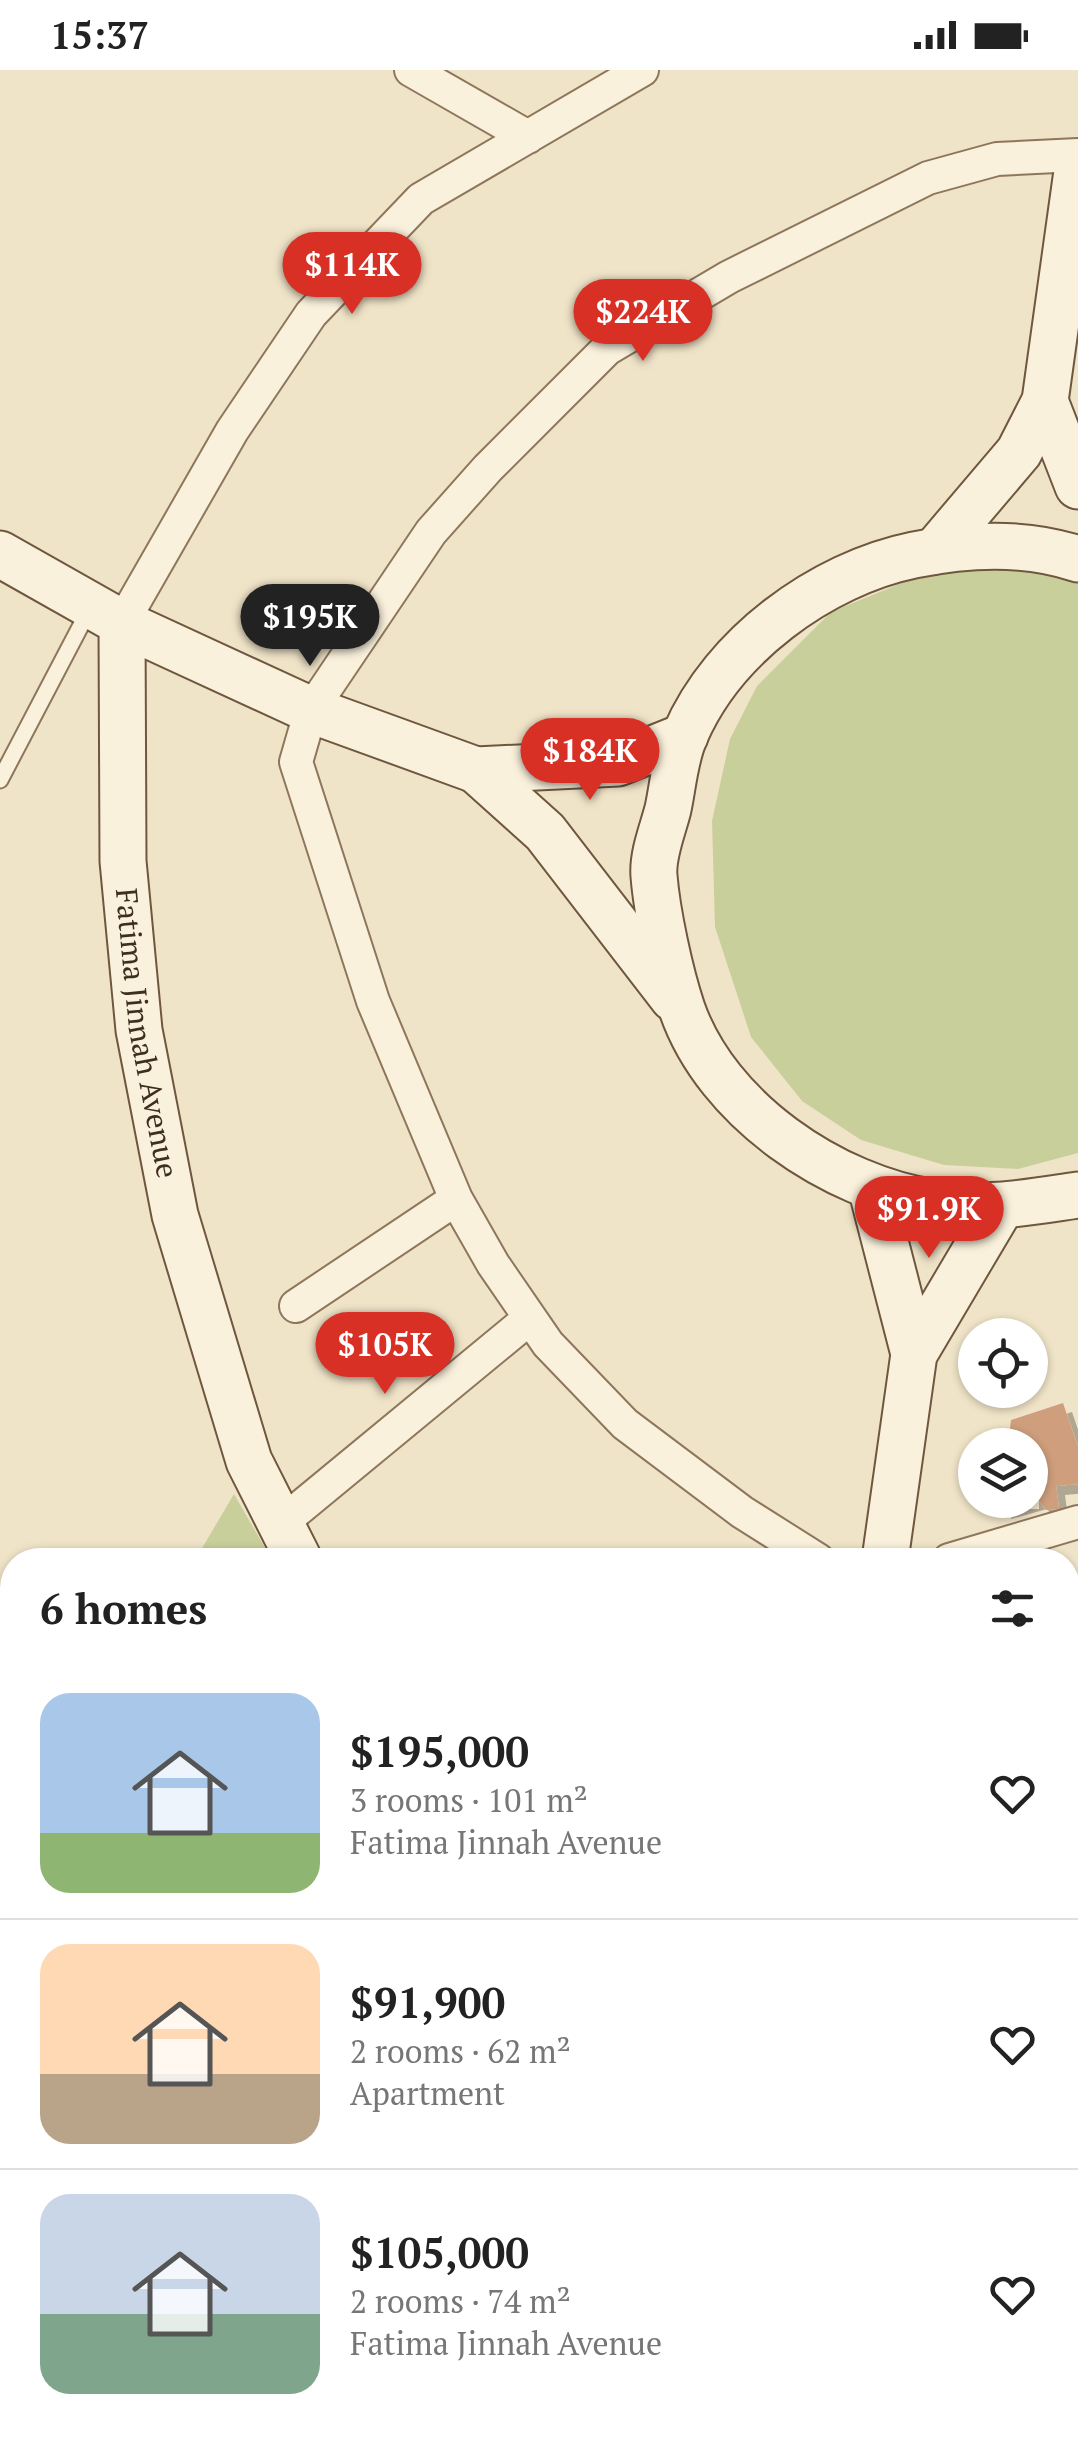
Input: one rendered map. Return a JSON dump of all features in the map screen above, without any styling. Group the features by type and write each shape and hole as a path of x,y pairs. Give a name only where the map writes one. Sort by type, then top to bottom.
{"street":[{"path":"411,70 528,137"},
{"path":"107,614 311,314 421,199 642,70"},
{"path":"799,1548 742,1512 625,1424 548,1344 530,1318 456,1199 373,1001 296,762 311,710 431,532 488,468 607,349 729,277 928,178 996,160 1078,155"},
{"path":"935,550 1019,452 1045,401 1078,164"},
{"path":"1045,401 1078,486"},
{"path":"682,1010 653,872 684,736 732,661 799,602 878,562 965,545 1054,550 1078,559"},
{"path":"0,554 107,614 311,710 476,770 545,832 682,1010 714,1068 758,1118 811,1158 870,1187 935,1204 1002,1207 1078,1194"},
{"name":"Fatima Jinnah Avenue","path":"107,614 123,860 140,1030 175,1214 249,1462 289,1542"},
{"path":"476,770 618,763 684,736"},
{"path":"870,1187 914,1354 887,1548"},
{"path":"296,1306 456,1199"},
{"path":"914,1354 1002,1207"},
{"path":"289,1542 530,1318"},
{"path":"990,1548 1078,1522"}],"lane":[{"path":"0,780 107,614"}],"green space":[{"path":"1078,563 1078,1153 1018,1169 944,1165 861,1140 802,1101 751,1037 715,927 712,821 730,739 757,686 831,612 938,568"},
{"path":"234,1494 265,1548 202,1548"}],"building":[{"path":"1063,1403 1078,1447 1078,1484 1056,1486 1059,1509 1048,1510 1048,1428 1010,1428 1011,1420"}]}
